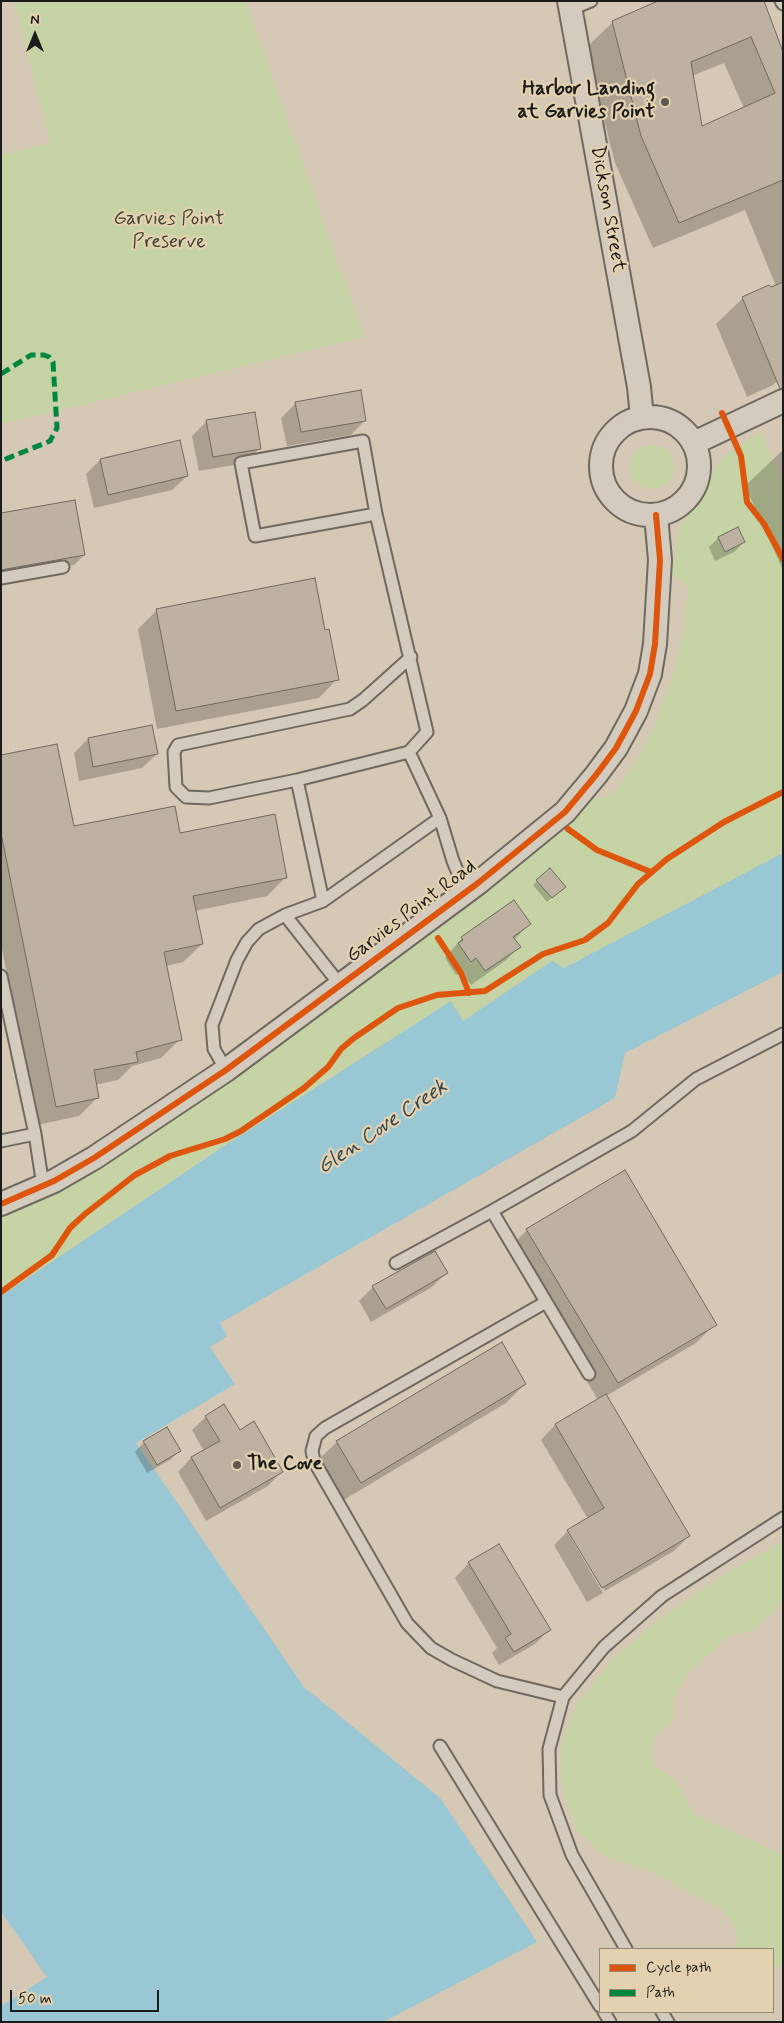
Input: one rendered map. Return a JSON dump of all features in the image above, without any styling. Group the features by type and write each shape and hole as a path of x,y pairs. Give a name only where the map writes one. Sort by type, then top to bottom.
{"street":[{"name":"Dickson Street","path":"577,4 639,387 642,417"},
{"path":"694,443 783,401"},
{"path":"642,417 654,417 670,421 684,430 694,443 700,459 699,476 693,492 683,503 671,511 656,515 640,514 624,508 611,497 603,482 601,465 604,449 612,434 626,423 642,417"},
{"name":"Garvies Point Road","path":"1,1204 43,1186 94,1158 226,1070 466,892 564,812 616,748 636,711 650,674 655,644 660,560 656,515"}],"lane":[{"path":"376,514 255,536 241,463 363,441 376,514 411,656 427,732 409,752 296,780 209,798 186,797 176,787 174,752 178,745 350,709 363,700 411,656"},
{"path":"1,578 63,567"},
{"path":"409,752 440,818 453,861 466,892"},
{"path":"296,780 323,901"},
{"path":"226,1070 214,1049 212,1025 247,942 259,929 285,915 323,901 440,818"},
{"path":"285,915 341,986"},
{"path":"1,976 35,1134 43,1186"},
{"path":"396,1263 632,1131 696,1079 783,1034"},
{"path":"1,1141 35,1134"},
{"path":"492,1211 588,1374"},
{"path":"546,1302 324,1428 316,1436 312,1452 314,1461 407,1622 431,1648 452,1660 497,1680 563,1697"},
{"path":"625,1948 572,1854 550,1794 549,1749 563,1697 604,1647 662,1596 783,1518"},
{"path":"440,1746 599,2004"}],"green space":[{"name":"Garvies Point Preserve","path":"14,1 245,1 364,337 1,424 1,155 50,143"},
{"path":"761,432 783,485 783,853 564,968 551,962 463,1021 451,1001 215,1152 1,1296 1,1200 93,1157 584,801 612,796 635,763 657,721 674,672 682,639 688,588 672,574 679,528 703,493 715,468 725,456"},
{"path":"656,445 668,451 673,458 673,476 668,483 661,488 648,489 636,483 631,476 630,463 636,451 643,446"},
{"path":"783,1541 783,1596 774,1611 752,1631 728,1636 688,1673 673,1699 673,1719 655,1736 650,1751 653,1766 673,1778 695,1815 783,1855 783,1965 774,1968 774,1948 737,1948 737,1930 722,1909 647,1870 603,1855 576,1829 561,1781 561,1745 577,1704 610,1662 657,1621 725,1574"}],"water":[{"name":"Glen Cove Creek","path":"783,853 783,972 625,1053 615,1098 220,1323 227,1336 210,1347 235,1384 136,1443 304,1687 440,1798 537,1942 383,2022 1,2022 1,2006 47,1977 1,1912 1,1296 215,1152 451,1001 463,1021 552,961 564,968"}],"building":[{"name":"Harbor Landing at Garvies Point","path":"658,1 764,1 783,52 783,180 679,223 641,136 612,21","holes":["751,37 775,93 702,126 691,62"]},
{"path":"783,282 783,388 780,389 742,297 769,285 771,287"},
{"path":"361,390 366,421 301,432 295,402"},
{"path":"255,412 261,449 213,457 206,420"},
{"path":"180,440 188,476 108,495 100,459"},
{"path":"75,500 85,555 1,570 1,513"},
{"path":"738,527 745,542 725,552 718,537"},
{"path":"315,578 325,630 329,629 339,680 176,711 156,609"},
{"path":"152,725 158,754 93,767 88,738"},
{"path":"57,744 74,826 175,806 180,833 275,814 287,878 193,896 203,944 164,952 182,1040 136,1052 138,1062 94,1070 99,1098 56,1107 1,833 1,755"},
{"path":"550,868 566,887 552,898 536,880"},
{"path":"514,900 531,924 513,937 521,947 485,971 476,958 471,962 458,943 463,940 461,937"},
{"path":"625,1170 717,1325 618,1383 526,1229"},
{"path":"435,1251 448,1273 386,1309 372,1286"},
{"path":"502,1342 526,1384 361,1483 336,1441"},
{"path":"606,1394 690,1536 602,1588 567,1530 604,1508 555,1424"},
{"name":"The Cove","path":"224,1404 240,1430 254,1421 283,1472 220,1508 191,1457 220,1441 205,1416"},
{"path":"167,1427 181,1451 157,1465 143,1441"},
{"path":"499,1544 551,1630 514,1652 505,1638 511,1634 468,1562"}],"marked path":[{"path":"1,374 31,355 49,357 53,362 57,428 50,441 1,461"}],"cycle path":[{"path":"722,413 741,456 747,502 764,524 783,559"},
{"path":"1,1204 54,1181 94,1158 226,1070 478,883 565,812 616,748 636,711 650,674 655,644 660,560 656,515"},
{"path":"1,1292 52,1255 70,1228 135,1175 170,1156 225,1139 241,1131 304,1088 328,1067 341,1049 398,1008 437,995 485,991 543,954 585,940 608,923 638,884 667,859 724,822 783,792"},
{"path":"568,829 597,850 651,872"},
{"path":"438,938 461,973 469,993"}],"place":[{"name":"Harbor Landing at Garvies Point","path":"665,102"},
{"name":"The Cove","path":"237,1465"}]}
